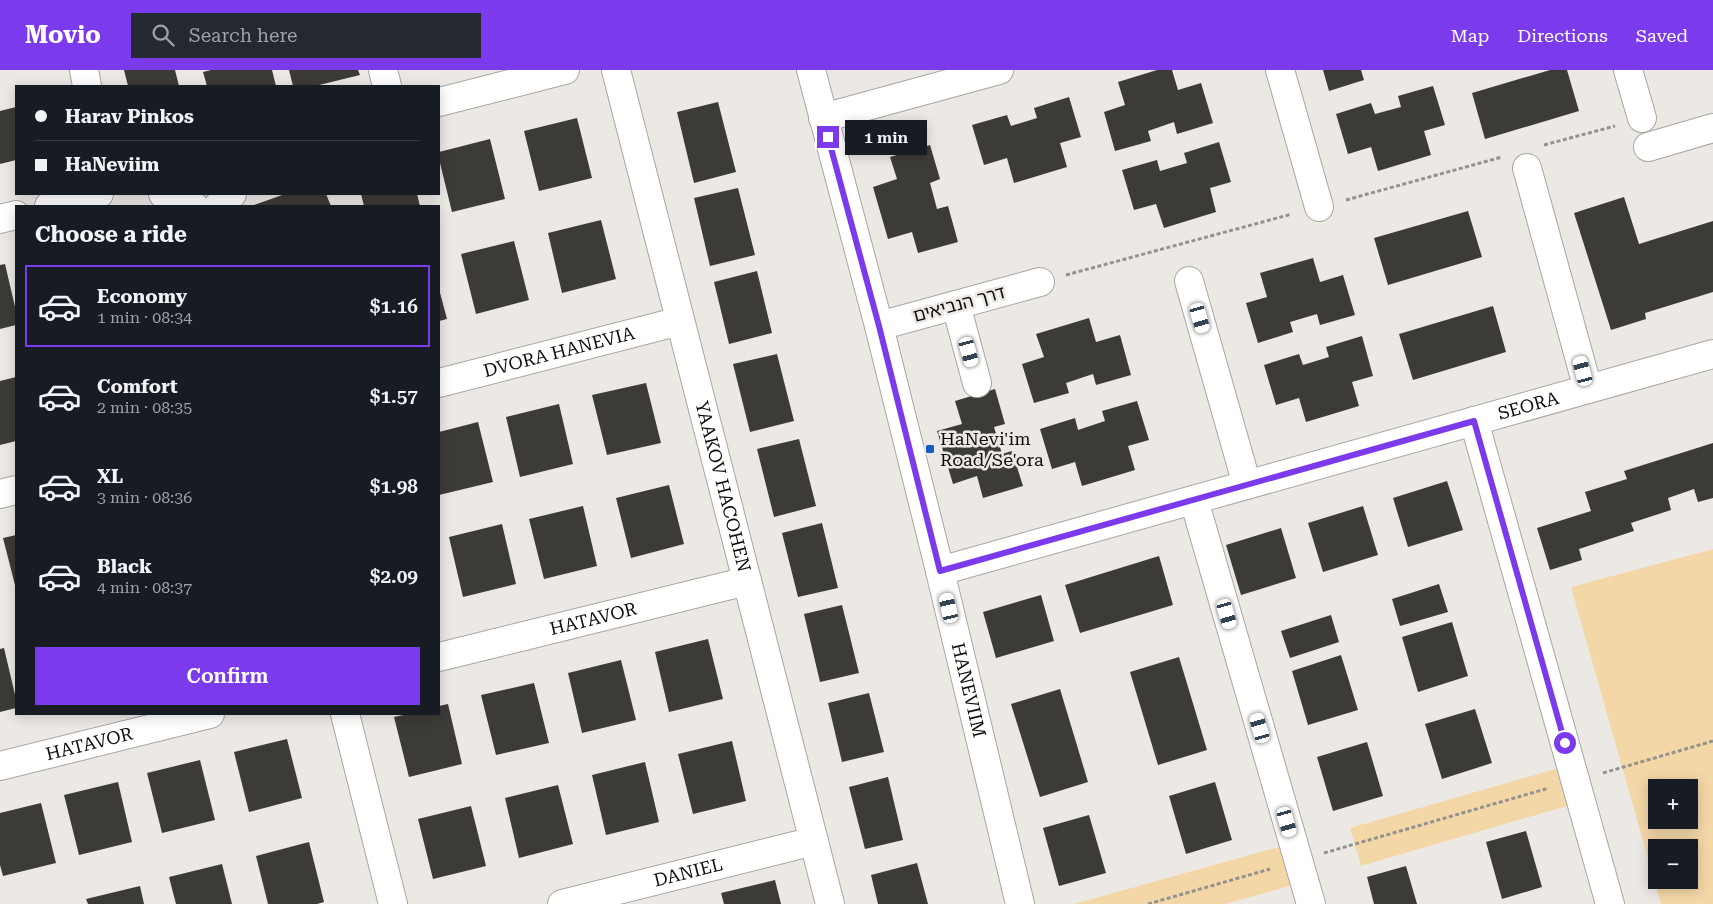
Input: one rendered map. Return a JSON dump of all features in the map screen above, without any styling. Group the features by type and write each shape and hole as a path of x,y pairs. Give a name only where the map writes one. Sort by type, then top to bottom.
{"street":[{"path":"84,70 87,85"},
{"path":"383,70 387,85"},
{"path":"440,102 565,70"},
{"name":"YAAKOV HACOHEN","path":"616,70 830,904"},
{"name":"HANEVIIM","path":"811,70 879,326 1020,904"},
{"path":"823,118 999,70"},
{"path":"1280,70 1319,207"},
{"path":"1628,70 1642,118"},
{"path":"1648,147 1713,128"},
{"path":"1527,168 1588,389"},
{"path":"53,205 95,195"},
{"path":"166,195 191,205"},
{"path":"219,205 231,195"},
{"path":"0,219 15,214"},
{"path":"1189,281 1247,485"},
{"name":"דרך הנביאים","path":"879,326 1040,282"},
{"path":"956,305 977,383"},
{"name":"DVORA HANEVIA","path":"440,383 680,321"},
{"name":"SEORA","path":"940,571 1713,354"},
{"path":"1474,421 1610,904"},
{"path":"0,494 15,490"},
{"path":"1194,500 1311,904"},
{"name":"HATAVOR","path":"440,657 747,581"},
{"name":"HATAVOR","path":"0,766 206,715"},
{"path":"345,715 394,904"},
{"name":"DANIEL","path":"562,904 814,841"}],"path":[{"path":"1148,904 1713,741"}],"shaded area":[{"path":"1713,549 1713,904 1661,904 1657,889 1698,889 1698,839 1648,839 1648,858 1571,587"},
{"path":"1559,768 1570,805 1361,866 1350,828"},
{"path":"1293,843 1304,882 1225,904 1074,904"}],"building":[{"path":"124,70 175,70 179,85 128,85"},
{"path":"211,70 272,70 276,85 207,85 203,72"},
{"path":"289,70 358,70 360,75 319,85 293,85"},
{"path":"1157,70 1172,70 1178,90 1201,83 1213,123 1177,134 1174,122 1148,131 1151,141 1115,151 1104,112 1125,105 1118,82"},
{"path":"1323,70 1361,70 1364,80 1329,91"},
{"path":"1550,70 1567,70 1579,111 1485,139 1472,93"},
{"path":"1433,86 1445,125 1424,131 1431,155 1378,171 1371,147 1348,154 1336,114 1371,103 1375,114 1401,107 1398,96"},
{"path":"1069,97 1081,137 1060,143 1067,167 1014,183 1007,158 984,165 972,125 1007,115 1011,126 1037,118 1034,108"},
{"path":"718,102 736,172 694,183 677,112"},
{"path":"15,107 15,160 0,164 0,111"},
{"path":"577,118 592,178 539,191 524,131"},
{"path":"490,139 505,199 452,212 440,163 440,152"},
{"path":"1219,142 1231,182 1210,188 1216,212 1164,228 1156,204 1134,210 1122,170 1157,160 1160,171 1187,163 1184,153"},
{"path":"930,145 940,179 930,183 937,209 948,206 958,242 918,253 912,232 888,239 873,187 897,179 890,157"},
{"path":"738,188 755,255 710,266 694,198"},
{"path":"282,195 326,195 331,205 254,205"},
{"path":"361,195 417,195 420,205 364,205"},
{"path":"1624,197 1639,244 1713,221 1713,292 1645,313 1646,319 1611,330 1574,213"},
{"path":"1468,211 1482,257 1388,285 1374,238"},
{"path":"601,220 616,279 562,293 548,233"},
{"path":"514,241 529,300 476,314 461,254"},
{"path":"1313,258 1320,282 1343,275 1355,315 1320,325 1317,314 1290,322 1293,332 1258,343 1246,303 1267,297 1260,273"},
{"path":"5,264 15,307 15,325 0,329 0,265"},
{"path":"757,271 772,333 729,344 714,282"},
{"path":"440,293 447,319 440,321"},
{"path":"1493,306 1506,352 1413,380 1399,334"},
{"path":"1089,318 1096,342 1120,335 1131,375 1096,385 1093,374 1066,383 1069,393 1034,403 1022,364 1044,357 1036,334"},
{"path":"1362,336 1373,376 1352,382 1359,406 1306,422 1299,398 1276,405 1264,365 1299,354 1303,365 1329,357 1326,347"},
{"path":"777,354 794,421 750,432 733,364"},
{"path":"15,377 15,441 0,445 0,381"},
{"path":"646,383 661,443 607,455 592,395"},
{"path":"995,389 1005,424 994,427 1002,454 1012,451 1023,486 983,498 977,476 953,484 937,431 962,424 955,401"},
{"path":"1137,401 1149,440 1128,446 1135,470 1082,486 1075,462 1052,469 1040,429 1075,418 1078,430 1105,421 1102,411"},
{"path":"559,404 573,464 520,477 506,417"},
{"path":"478,422 493,482 440,495 440,432"},
{"path":"799,439 816,506 774,517 757,449"},
{"path":"1713,443 1713,498 1698,502 1694,489 1668,498 1671,510 1631,523 1634,531 1579,549 1582,560 1550,570 1537,528 1591,511 1585,492 1627,479 1624,471"},
{"path":"1447,481 1463,530 1408,547 1393,498"},
{"path":"669,485 684,544 631,558 616,498"},
{"path":"583,506 597,566 544,579 529,519"},
{"path":"1363,506 1378,555 1323,572 1308,523"},
{"path":"822,523 838,588 798,597 782,533"},
{"path":"502,524 516,584 463,597 449,537"},
{"path":"1281,528 1296,578 1241,595 1226,545"},
{"path":"15,535 15,585 3,538"},
{"path":"1159,556 1173,605 1080,633 1065,585"},
{"path":"1439,584 1448,612 1400,626 1392,599"},
{"path":"1041,595 1054,641 996,658 983,612"},
{"path":"842,605 859,673 820,682 804,614"},
{"path":"1331,615 1339,642 1290,658 1281,631"},
{"path":"1452,622 1468,676 1418,692 1402,637"},
{"path":"708,639 723,699 669,712 655,652"},
{"path":"4,648 15,695 15,708 0,712 0,649"},
{"path":"1341,655 1358,710 1308,725 1292,671"},
{"path":"1179,657 1207,750 1158,765 1130,672"},
{"path":"621,660 636,720 582,733 568,673"},
{"path":"534,683 549,743 496,755 481,695"},
{"path":"1060,689 1088,782 1040,797 1011,704"},
{"path":"869,693 884,752 842,762 828,703"},
{"path":"448,704 462,764 409,777 394,717 403,715 440,715 440,706"},
{"path":"1475,709 1492,763 1442,779 1425,724"},
{"path":"287,739 302,798 249,812 234,752"},
{"path":"732,741 746,801 693,814 678,754"},
{"path":"1367,742 1383,796 1333,811 1317,757"},
{"path":"200,760 215,820 162,833 147,773"},
{"path":"645,762 659,822 606,835 592,775"},
{"path":"888,777 903,840 865,849 849,787"},
{"path":"118,782 132,842 79,855 64,795"},
{"path":"1215,782 1232,840 1186,854 1169,796"},
{"path":"558,785 573,844 519,858 505,798"},
{"path":"41,803 56,863 3,876 0,865 0,813"},
{"path":"471,806 486,866 433,879 418,819"},
{"path":"1089,815 1106,873 1059,886 1043,828"},
{"path":"1526,831 1542,887 1502,899 1486,842"},
{"path":"309,842 324,902 317,904 268,904 256,856"},
{"path":"917,863 928,904 878,904 871,875"},
{"path":"222,864 232,904 176,904 169,877"},
{"path":"1406,866 1417,904 1374,904 1367,877"},
{"path":"775,880 781,904 724,904 721,893"},
{"path":"140,886 144,904 88,904 86,899"}],"place":[{"name":"HaNevi'im Road/Se'ora","path":"930,449"}],"route":[{"path":"828,137 879,326 940,571 1474,421 1565,743"}]}
